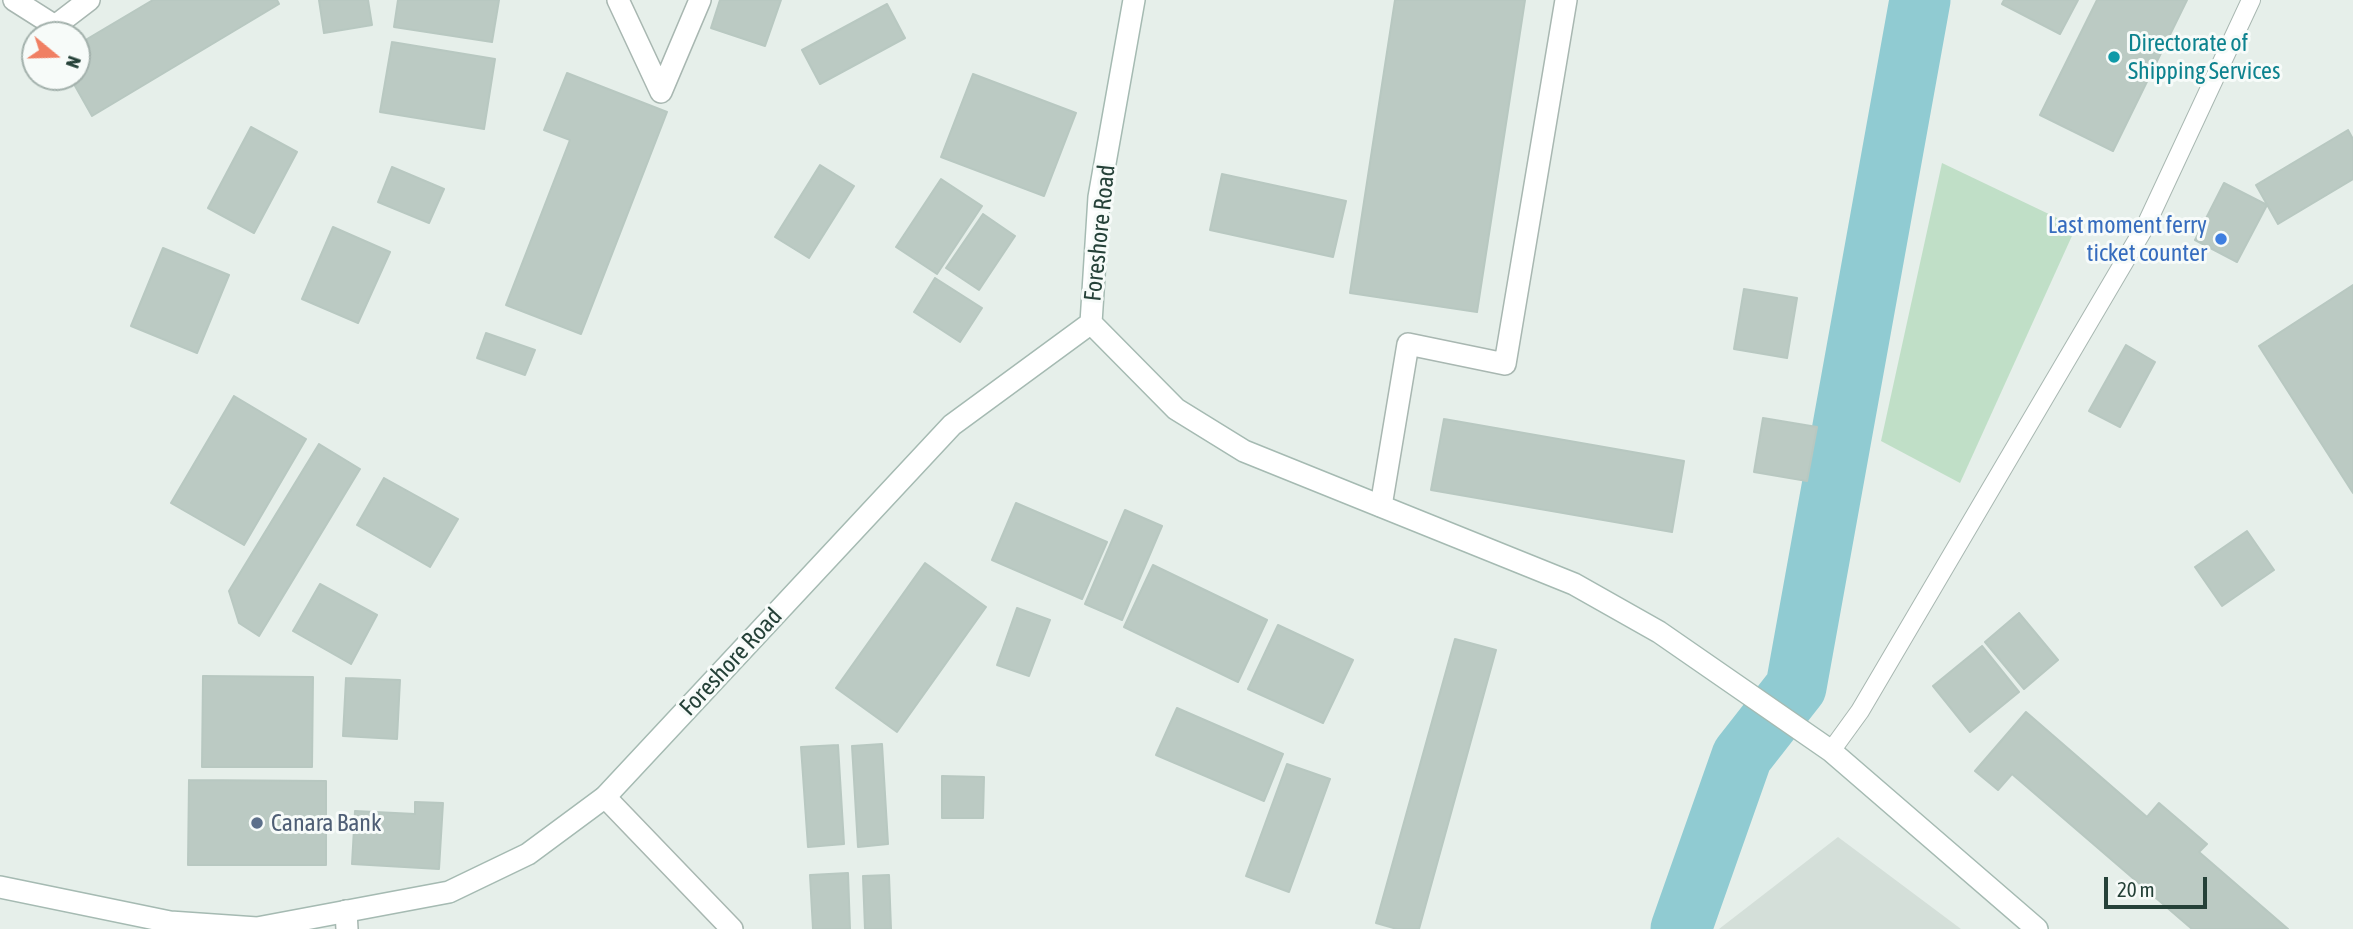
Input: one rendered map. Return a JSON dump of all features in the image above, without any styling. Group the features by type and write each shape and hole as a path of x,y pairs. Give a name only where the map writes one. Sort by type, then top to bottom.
{"street":[{"path":"14,0 55,26 89,0"},
{"path":"618,0 661,92 700,0"},
{"name":"Foreshore Road","path":"0,887 170,922 257,928 347,920 449,892 528,854 605,797 952,425 1091,323 1099,197 1134,0"},
{"path":"1381,506 1408,344 1505,364 1566,0"},
{"path":"1091,323 1176,409 1244,451 1574,584 1659,632 1831,751 2037,929"},
{"path":"605,797 732,929"}],"lane":[{"path":"1831,751 1860,711 2146,225 2252,0"}],"shaded area":[{"path":"1838,837 1961,929 1719,929"}],"green space":[{"path":"1942,163 2076,227 1960,483 1881,441"}],"building":[{"path":"153,0 277,0 279,4 92,116 78,91 91,91 91,37"},
{"path":"319,0 368,0 372,25 324,33"},
{"path":"398,0 499,0 492,42 394,27"},
{"path":"720,0 781,0 765,46 711,28"},
{"path":"1395,0 1525,0 1477,312 1350,293"},
{"path":"2004,0 2078,0 2060,34 2002,4"},
{"name":"Directorate of Shipping Services","path":"2097,0 2187,0 2113,151 2040,115"},
{"path":"887,4 905,38 820,84 802,50"},
{"path":"392,42 495,59 484,129 380,112"},
{"path":"567,73 667,112 581,334 506,305 570,140 544,130"},
{"path":"973,74 1076,113 1044,196 941,157"},
{"path":"251,127 297,152 254,233 208,208"},
{"path":"2348,130 2353,139 2353,179 2278,224 2256,185"},
{"path":"820,165 854,186 809,258 775,237"},
{"path":"392,167 444,189 429,223 378,202"},
{"path":"1222,174 1346,201 1333,257 1210,230"},
{"path":"941,179 982,206 937,274 896,247"},
{"path":"2224,183 2267,205 2237,262 2195,240"},
{"path":"983,214 1015,236 979,290 946,268"},
{"path":"333,227 390,252 358,323 302,299"},
{"path":"163,248 229,275 197,353 131,326"},
{"path":"935,278 982,308 960,342 914,312"},
{"path":"2353,285 2353,493 2259,346"},
{"path":"1744,289 1797,298 1787,358 1734,349"},
{"path":"486,333 535,350 525,375 477,358"},
{"path":"2126,345 2155,362 2120,427 2089,411"},
{"path":"234,396 306,439 244,545 171,503"},
{"path":"1763,418 1817,427 1807,481 1754,472"},
{"path":"1444,419 1684,461 1672,532 1431,490"},
{"path":"319,444 360,469 259,636 239,623 229,591"},
{"path":"384,478 458,519 430,567 357,525"},
{"path":"1016,503 1107,542 1082,599 992,560"},
{"path":"1125,510 1162,526 1122,620 1085,604"},
{"path":"2247,531 2274,570 2222,606 2195,567"},
{"path":"925,563 986,607 897,732 836,688"},
{"path":"1153,565 1267,620 1238,682 1124,627"},
{"path":"320,584 377,615 351,664 293,631"},
{"path":"1017,608 1050,620 1029,676 997,665"},
{"path":"2019,613 2058,660 2024,689 1985,642"},
{"path":"1278,625 1353,660 1323,723 1248,689"},
{"path":"1455,639 1496,650 1419,929 1397,929 1376,923"},
{"path":"1982,646 2019,692 1970,732 1933,686"},
{"path":"203,676 313,677 312,767 202,767"},
{"path":"346,678 400,680 397,739 343,736"},
{"path":"1177,708 1283,754 1264,801 1156,755"},
{"path":"2026,712 2147,817 2159,803 2207,844 2199,852 2288,929 2192,929 2012,774 1998,790 1975,771"},
{"path":"882,744 888,844 858,847 852,746"},
{"path":"838,745 844,844 808,847 801,747"},
{"path":"1287,764 1330,779 1289,892 1246,876"},
{"path":"942,776 984,777 983,818 942,818"},
{"name":"Canara Bank","path":"189,780 326,781 326,865 188,865"},
{"path":"415,802 443,803 439,869 352,864 355,811 415,814"},
{"path":"848,873 850,929 813,929 810,875"},
{"path":"889,875 891,929 865,929 863,876"}],"waterway":[{"path":"1681,929 1742,756 1796,687 1920,0"}],"place":[{"name":"Directorate of Shipping Services","path":"2114,57"},
{"name":"Last moment ferry ticket counter","path":"2221,239"},
{"name":"Canara Bank","path":"257,823"}]}
